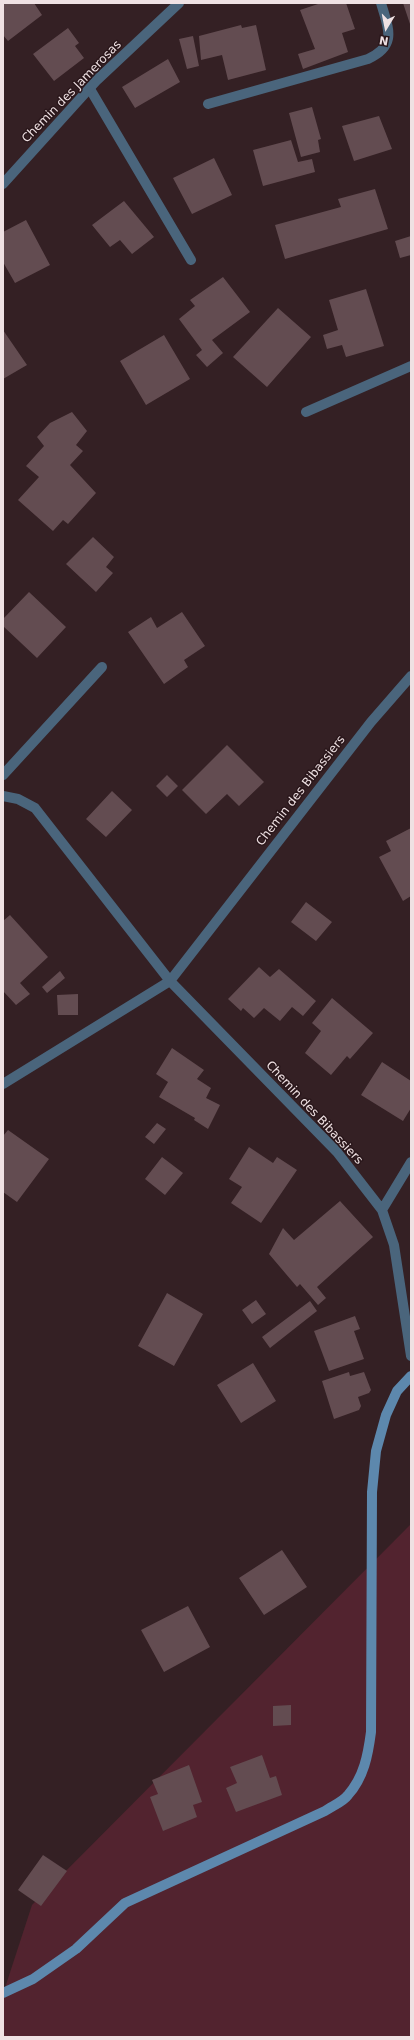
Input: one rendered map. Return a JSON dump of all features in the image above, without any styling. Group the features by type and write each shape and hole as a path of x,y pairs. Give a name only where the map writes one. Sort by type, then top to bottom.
{"main road":[{"path":"3,1993 33,1979 76,1949 125,1903 325,1811 348,1796 359,1779 368,1757 371,1732 372,1492 376,1452 386,1415 397,1391 411,1376"}],"street":[{"name":"Chemin des Jamerosas","path":"3,184 90,88 179,3"},
{"path":"208,104 368,59 378,54 385,47 390,32 381,3"},
{"path":"90,88 191,260"},
{"path":"306,412 411,366"},
{"path":"3,774 102,667"},
{"name":"Chemin des Bibassiers","path":"3,1084 170,981 371,722 411,676"},
{"name":"Chemin des Bibassiers","path":"3,796 18,800 35,808 170,981 337,1152 382,1210 394,1245 411,1356"},
{"path":"382,1210 411,1162"}],"shaded area":[{"path":"411,1524 411,2037 3,2037 3,1994 32,1905"}],"building":[{"path":"3,3 34,3 42,15 8,41 3,35"},
{"path":"321,3 346,3 355,29 342,33 348,52 303,69 298,54 315,49 300,10"},
{"path":"403,3 411,3 411,27"},
{"path":"241,25 242,28 256,25 266,70 228,80 222,55 201,60 199,36"},
{"path":"68,28 79,43 75,46 84,58 54,81 33,54"},
{"path":"193,36 199,66 187,69 179,39"},
{"path":"168,59 180,82 135,108 122,87"},
{"path":"312,107 321,139 318,140 320,152 301,157 289,113"},
{"path":"379,116 392,149 354,161 342,126"},
{"path":"291,140 298,162 312,159 315,172 263,186 253,150"},
{"path":"214,158 232,195 192,214 173,178"},
{"path":"375,189 388,229 285,259 275,225 341,207 338,199"},
{"path":"124,201 154,237 132,254 120,240 110,247 92,225"},
{"path":"26,220 50,265 15,283 3,262 3,232"},
{"path":"411,236 411,255 400,258 395,241"},
{"path":"223,277 250,312 212,340 223,353 207,367 196,355 202,350 179,319 195,306 190,300"},
{"path":"366,289 384,346 346,357 342,345 327,349 323,335 338,330 329,300"},
{"path":"278,308 311,337 267,387 233,357"},
{"path":"3,330 27,365 3,379"},
{"path":"164,335 190,379 146,405 120,361"},
{"path":"72,412 87,431 76,445 83,451 70,465 96,493 68,524 63,520 53,531 18,500 39,477 26,466 44,446 37,437 50,423"},
{"path":"93,537 114,557 106,567 113,573 96,592 66,564"},
{"path":"29,592 66,627 37,658 3,626 3,619"},
{"path":"182,612 205,646 184,660 188,667 164,684 128,632 151,617 157,628"},
{"path":"227,745 264,782 239,806 227,794 206,814 182,790"},
{"path":"167,775 178,786 167,797 156,786"},
{"path":"112,791 132,810 106,837 86,819"},
{"path":"411,828 411,896 403,901 379,857 391,851 386,841"},
{"path":"306,902 332,922 316,941 291,922"},
{"path":"10,915 48,957 20,983 30,994 16,1005 3,991 3,921"},
{"path":"259,967 270,977 279,969 316,1001 303,1016 292,1007 280,1021 264,1008 254,1018 243,1008 241,1011 228,999"},
{"path":"60,971 65,978 47,993 42,987"},
{"path":"78,994 78,1015 58,1015 57,995"},
{"path":"332,998 373,1033 350,1059 347,1056 331,1075 305,1053 321,1031 312,1023"},
{"path":"172,1048 204,1070 197,1079 211,1088 206,1098 220,1105 208,1129 194,1120 195,1118 159,1097 168,1082 156,1074"},
{"path":"382,1062 411,1081 411,1108 403,1121 361,1095"},
{"path":"157,1123 166,1129 154,1144 145,1137"},
{"path":"8,1130 49,1159 17,1202 3,1192 3,1136"},
{"path":"249,1147 273,1163 277,1157 297,1170 261,1223 231,1203 242,1187 229,1179"},
{"path":"162,1157 183,1173 165,1195 145,1179"},
{"path":"340,1201 373,1237 317,1287 326,1298 318,1305 300,1284 297,1287 269,1254 283,1228 294,1240"},
{"path":"167,1293 203,1314 174,1366 138,1346"},
{"path":"256,1300 266,1314 252,1324 242,1310"},
{"path":"310,1301 317,1311 270,1348 262,1337"},
{"path":"355,1316 360,1329 354,1331 364,1359 329,1371 314,1331"},
{"path":"253,1363 276,1401 241,1423 217,1385"},
{"path":"349,1372 350,1376 364,1372 371,1390 369,1393 358,1397 361,1406 359,1410 334,1419 322,1381"},
{"path":"282,1550 307,1587 264,1615 239,1578"},
{"path":"188,1606 210,1647 164,1672 141,1630"},
{"path":"291,1705 291,1725 273,1726 273,1706"},
{"path":"262,1755 270,1778 276,1776 282,1795 236,1812 226,1788 237,1783 230,1767"},
{"path":"189,1765 202,1802 193,1805 197,1817 163,1831 150,1797 158,1794 152,1780"},
{"path":"43,1855 67,1871 41,1906 18,1890"}]}
